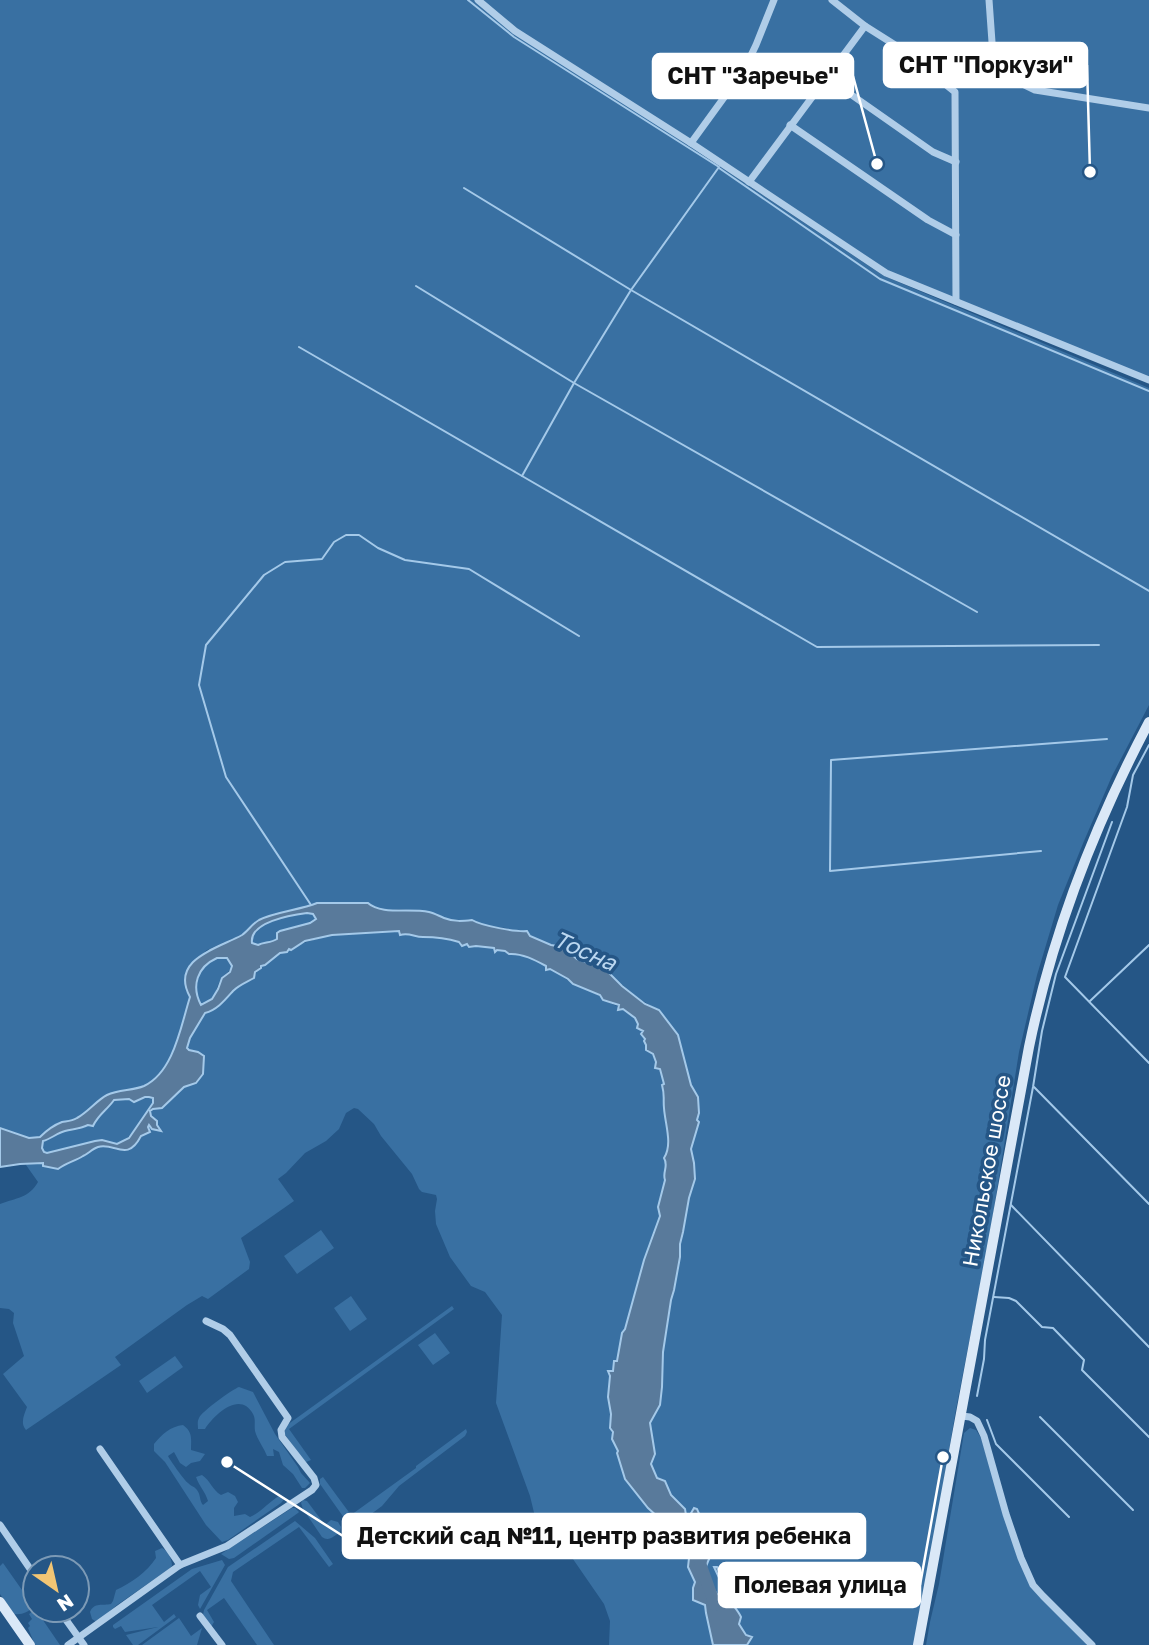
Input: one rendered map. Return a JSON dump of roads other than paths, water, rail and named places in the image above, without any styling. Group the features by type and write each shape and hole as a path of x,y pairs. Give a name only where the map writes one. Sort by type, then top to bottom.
{"main road":[{"name":"Никольское шоссе","path":"918,1645 1027,1059 1047,970 1085,859 1149,722"},
{"path":"0,1602 30,1645"}],"street":[{"path":"478,0 515,31 691,143 886,273 1148,380 1149,370"},
{"path":"691,143 744,70 774,0"},
{"path":"832,0 865,26 903,50 955,92 956,301"},
{"path":"989,0 994,70 1035,90 1149,108"},
{"path":"750,182 865,26"},
{"path":"826,77 933,152 956,162"},
{"path":"790,125 928,220 956,234"},
{"path":"68,1645 180,1565 227,1546 316,1485 314,1478 282,1437 281,1430 288,1418 230,1335 206,1321"},
{"path":"962,1416 976,1421 984,1436 1009,1524 1034,1585 1092,1645"},
{"path":"100,1449 180,1565"},
{"path":"0,1525 21,1556"},
{"path":"200,1616 222,1645"},
{"path":"68,1624 83,1645"}],"waterway":[{"path":"468,0 514,37 719,167 631,290 574,383 522,476 817,647 1099,645"},
{"path":"719,168 880,279 1149,391"},
{"path":"464,188 631,290 1149,591"},
{"path":"416,286 574,383 977,612"},
{"path":"299,347 522,476"},
{"path":"311,905 226,777 199,685 206,645 264,575 285,562 322,559 334,542 346,535 359,535 378,548 405,560 469,569 579,636"},
{"path":"1041,851 830,871 831,760 1107,739"},
{"path":"1149,745 1133,775 1127,807 1065,977 1149,1063"},
{"path":"977,1396 1042,1031 1056,974 1112,822"},
{"path":"1090,1001 1149,945"},
{"path":"1034,1087 1149,1204"},
{"path":"1011,1205 1149,1347"},
{"path":"994,1297 1016,1301 1042,1327 1053,1328 1084,1360 1082,1370 1149,1437"},
{"path":"1040,1417 1133,1510"},
{"path":"987,1420 996,1444 1069,1517"},
{"name":"Тосна","path":"699,1556 715,1605"}],"place":[{"name":"СНТ \"Заречье\"","path":"877,164"},
{"name":"СНТ \"Поркузи\"","path":"1090,172"},
{"name":"Полевая улица","path":"943,1457"},
{"name":"Детский сад №11, центр развития ребенка","path":"227,1462"}]}
